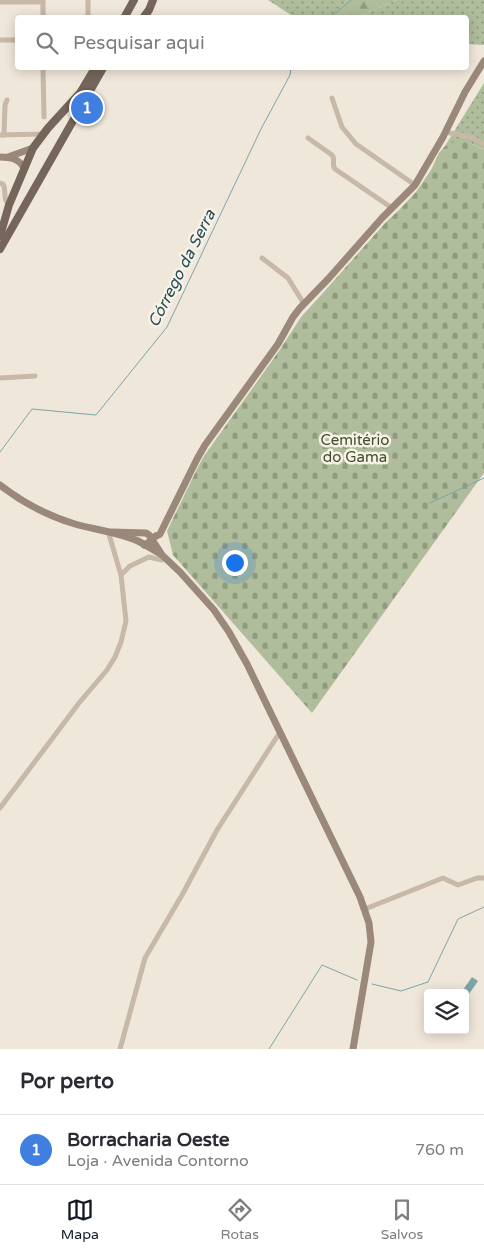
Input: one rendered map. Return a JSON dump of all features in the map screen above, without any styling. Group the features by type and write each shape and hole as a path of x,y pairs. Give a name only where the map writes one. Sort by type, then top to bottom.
{"main road":[{"path":"126,15 134,0"},
{"path":"145,15 154,0"},
{"path":"141,543 148,543 160,534 205,445 278,344 293,317 369,232 415,185 465,92 484,61"},
{"path":"0,236 9,205 34,148 45,131 76,98 94,70"},
{"path":"0,249 102,70"},
{"path":"90,76 92,88"},
{"path":"45,131 55,126 60,128 63,132 63,140"},
{"path":"4,157 34,148"},
{"path":"4,157 15,159 24,168"},
{"path":"9,205 16,211 23,208"},
{"path":"0,485 18,498 48,514 141,543 164,557 199,592 229,632 247,664 365,909 369,923 370,942 353,1049"},
{"path":"110,532 146,533 164,557"},
{"path":"141,543 138,536 142,533"}],"street":[{"path":"88,0 88,15"},
{"path":"0,2 43,1 43,15"},
{"path":"0,40 15,40"},
{"path":"43,70 44,117"},
{"path":"332,98 342,127 356,144 362,150 415,185"},
{"path":"7,100 2,135 45,131"},
{"path":"445,132 471,137 484,144"},
{"path":"308,138 332,154 335,169 392,208"},
{"path":"0,183 5,186 4,198 9,205"},
{"path":"262,258 288,278 304,304"},
{"path":"0,378 35,376"},
{"path":"0,808 106,670 115,657 121,642 126,621 121,575 110,532"},
{"path":"121,575 130,566 149,557 162,560 164,557"},
{"path":"120,1049 145,958 217,830 280,732"},
{"path":"365,909 443,878 458,885 477,878 484,878"}],"green space":[{"path":"268,0 347,0 334,15 291,15"},
{"path":"347,0 397,0 362,15 334,15"},
{"path":"397,0 484,0 484,45 469,44 469,15 362,15"},
{"path":"484,83 484,150 465,142 456,142 445,146"},
{"name":"Cemitério do Gama","path":"456,141 468,142 484,150 484,473 312,713 173,555 167,531 204,456 301,317 386,222 416,192 445,146"}],"water":[{"path":"472,977 478,981 469,994 469,989 464,989"}],"waterway":[{"name":"Córrego da Serra","path":"332,15 351,0"},
{"name":"Córrego da Serra","path":"0,452 32,409 96,415 167,327 261,129 290,75 291,70"},
{"path":"430,503 484,478"},
{"path":"372,984 401,991 428,982 458,919 484,907"},
{"path":"269,1049 322,965 357,980"}],"place":[{"name":"Borracharia Oeste","path":"87,108"}]}
